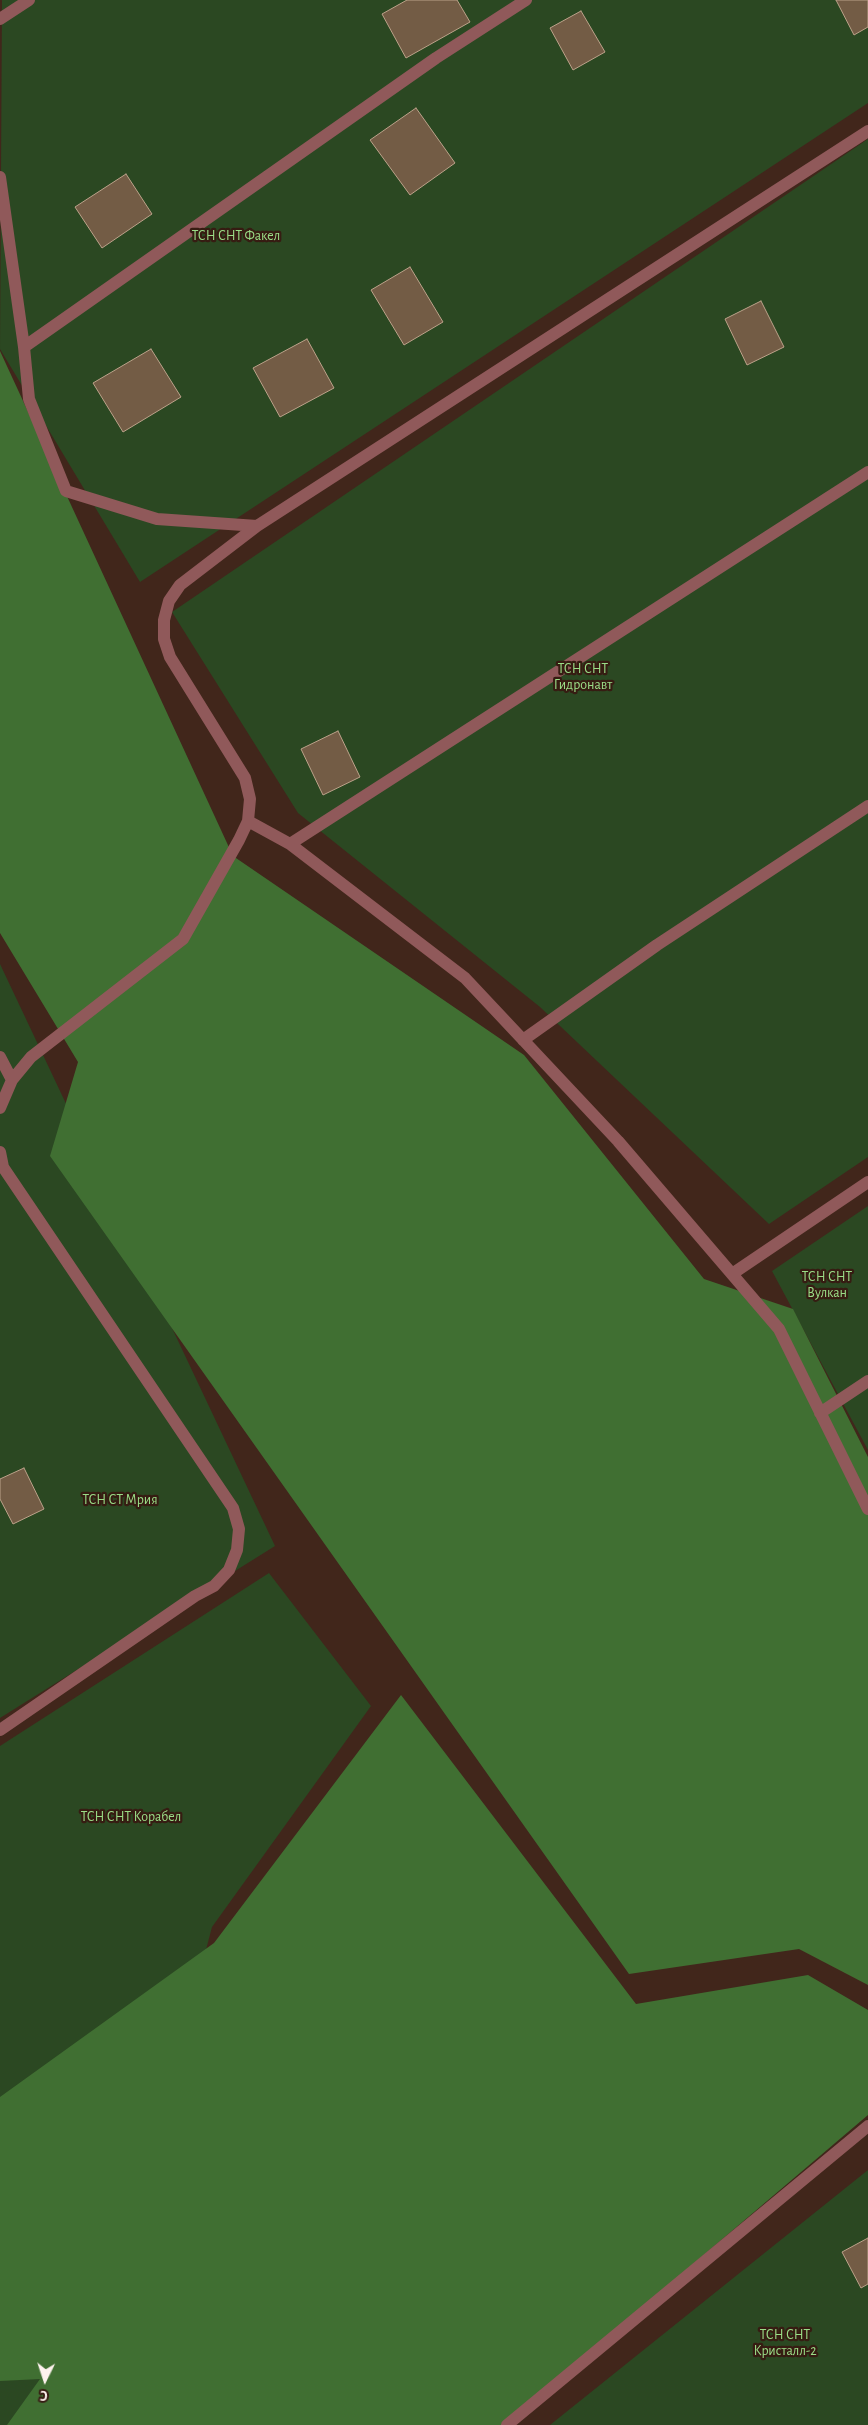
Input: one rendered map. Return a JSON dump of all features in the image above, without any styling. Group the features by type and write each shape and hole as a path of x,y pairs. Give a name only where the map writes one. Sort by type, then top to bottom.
{"street":[{"path":"0,19 29,0"},
{"path":"24,347 436,58 526,0"},
{"path":"0,1108 12,1080 31,1057 183,939 248,821 250,799 246,778 170,657 164,639 164,620 169,601 180,585 257,526 868,131"},
{"path":"0,177 24,347 29,399 66,491 158,520 257,526"},
{"path":"290,844 868,472"},
{"path":"523,1040 657,945 868,806"},
{"path":"248,821 290,844 465,978 618,1141 779,1329 868,1509"},
{"path":"0,1057 12,1080"},
{"path":"0,1152 3,1167 233,1508 239,1529 237,1550 228,1570 214,1586 195,1596 0,1730"},
{"path":"732,1274 868,1182"},
{"path":"820,1413 868,1382"},
{"path":"507,2425 868,2126"}],"green space":[{"name":"ТСН СНТ Факел","path":"2,0 868,0 868,103 140,582 0,349"},
{"name":"ТСН СНТ Гидронавт","path":"868,139 868,1157 769,1224 540,1007 298,813 172,612"},
{"path":"0,351 233,856 524,1055 704,1279 793,1309 868,1457 868,1985 799,1949 629,1974 50,1156 78,1062 0,933"},
{"name":"ТСН СТ Мрия","path":"0,964 275,1546 0,1718"},
{"name":"ТСН СНТ Вулкан","path":"868,1206 868,1450 772,1271"},
{"name":"ТСН СНТ Корабел","path":"269,1573 371,1706 212,1927 81,2425 0,2425 0,1746"},
{"path":"401,1695 636,2004 808,1975 868,2010 868,2115 504,2425 7,2425 40,2379 0,2381 0,2097 214,1943"},
{"name":"ТСН СНТ Кристалл-2","path":"868,2170 868,2425 550,2425"}],"building":[{"path":"407,0 457,0 470,22 406,58 382,14"},
{"path":"836,0 868,0 868,27 854,35"},
{"path":"581,11 605,52 573,70 550,28"},
{"path":"416,108 455,163 410,195 370,140"},
{"path":"126,174 152,214 102,248 75,207"},
{"path":"410,267 443,322 404,345 371,290"},
{"path":"761,301 784,347 747,365 725,319"},
{"path":"307,339 334,388 280,417 253,368"},
{"path":"151,349 181,397 123,432 93,383"},
{"path":"338,731 360,777 323,795 301,749"},
{"path":"24,1468 44,1509 13,1524 0,1499 0,1479"},
{"path":"868,2238 868,2284 861,2288 842,2252"}]}
